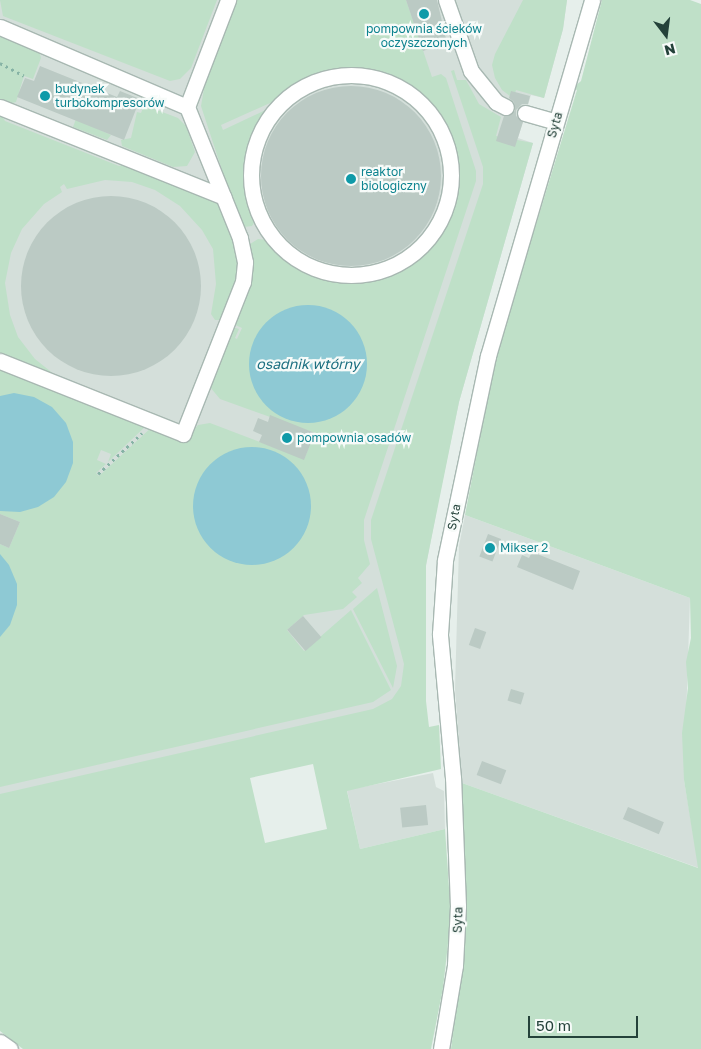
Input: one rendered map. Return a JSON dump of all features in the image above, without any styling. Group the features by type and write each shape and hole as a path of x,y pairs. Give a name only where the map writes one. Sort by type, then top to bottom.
{"street":[{"path":"0,361 183,434 243,282 245,262 240,238 187,107 228,0"},
{"path":"446,0 470,71 496,102 506,107"},
{"name":"Syta","path":"441,1049 454,965 458,906 453,778 440,634 445,560 488,356 592,0"},
{"path":"0,27 187,107"},
{"path":"343,75 363,76 401,87 424,106 441,130 450,156 451,184 445,211 432,235 404,259 388,268 362,276 334,274 308,266 284,251 266,230 254,204 250,174 255,145 268,118 281,103 314,81 343,75"},
{"path":"0,107 224,197"},
{"path":"525,113 556,122"},
{"path":"240,238 266,230"},
{"path":"0,1042 10,1049"}],"path":[{"path":"0,63 24,76"},
{"path":"98,474 154,422"}],"shaded area":[{"path":"0,0 567,0 563,29 544,98 531,95 518,138 533,143 459,402 440,493 426,566 426,701 0,799"},
{"path":"465,515 690,598 684,780 699,868 462,783 455,689 459,546"},
{"path":"433,773 436,787 444,791 445,829 360,849 347,790"}],"green space":[{"path":"0,0 217,0 191,68 180,79 170,81 3,16"},
{"path":"235,0 406,0 432,77 441,74 446,78 476,171 476,181 364,520 364,540 370,564 358,578 362,583 352,592 357,597 343,609 304,615 287,630 304,651 351,610 391,690 373,702 0,787 0,544 9,548 20,522 0,514 0,365 148,424 108,462 111,454 101,450 97,460 106,464 96,473 99,476 153,426 191,433 198,425 210,423 304,459 315,433 220,399 210,387 209,382 230,326 239,329 235,338 237,339 242,328 231,323 250,244 258,239 267,240 291,262 323,278 354,282 378,278 405,267 430,247 444,228 454,202 457,181 456,155 444,123 431,102 392,78 364,71 342,71 311,78 279,99 221,125 223,130 272,107 256,132 249,151 247,191 256,220 252,226 244,227 239,222 201,106 206,77"},
{"path":"523,0 567,0 563,29 544,98 516,90 514,97 510,96 502,90 495,78 492,65 495,54"},
{"path":"602,0 690,0 701,4 701,1049 451,1049 466,933 462,783 698,868 684,780 682,733 688,688 686,662 691,638 690,598 465,515 495,359 577,90 573,88 581,81"},
{"path":"0,34 39,51 41,58 33,79 24,76 16,102 8,104 0,102"},
{"path":"454,70 457,80 466,80 479,104 501,117 496,136 533,143 459,402 426,565 426,701 429,727 439,725 441,769 347,791 360,849 445,829 451,917 443,988 431,1049 23,1049 0,1031 0,794 373,709 392,699 401,686 404,664 371,539 371,520 483,184 483,167 451,71","holes":["313,764 327,829 265,843 250,778"]},
{"path":"144,105 178,118 186,126 195,152 187,166 173,167 122,146 121,140 131,138 137,112 141,113"},
{"path":"0,113 5,121 119,166 128,163 218,200 237,243 240,270 220,320 215,320 211,314 216,284 213,249 202,230 180,206 155,190 132,182 105,180 67,189 64,184 60,187 62,192 44,204 22,229 11,253 5,283 10,315 18,337 35,359 55,375 0,356"},
{"path":"76,119 111,135 107,140 73,127"},
{"path":"377,588 397,666 393,688 353,609"}],"water":[{"name":"osadnik wtórny","path":"308,305 331,309 350,322 363,341 367,364 363,387 350,406 331,419 308,423 285,419 266,406 253,387 249,364 253,341 266,322 285,309"},
{"path":"14,393 34,397 52,407 66,423 73,442 73,463 66,482 54,497 38,507 20,512 0,511 0,396"},
{"path":"252,447 275,451 294,464 307,483 311,506 307,529 294,548 275,561 252,565 229,561 210,548 197,529 193,506 197,483 210,464 229,451"},
{"path":"0,554 9,565 17,584 17,605 10,625 0,637"}],"building":[{"name":"pompownia ścieków oczyszczonych","path":"406,0 437,0 447,43 423,51"},
{"name":"budynek turbokompresorów","path":"40,66 117,97 120,91 140,99 124,140 17,97 25,78 34,81"},
{"name":"reaktor biologiczny","path":"360,86 369,87 394,96 415,112 431,133 440,158 440,194 431,219 415,240 394,256 386,259 369,265 342,266 333,265 308,256 281,233 271,219 262,194 261,167 262,158 271,133 294,106 308,96 333,87"},
{"path":"511,91 530,96 528,104 522,104 516,110 516,116 523,122 515,147 496,141 504,116 515,111 514,102 509,98"},
{"path":"102,196 120,196 145,203 161,211 175,222 186,236 194,252 201,277 201,295 194,320 186,336 175,350 161,361 137,372 120,376 102,376 85,372 61,361 41,343 25,312 21,295 21,277 25,260 36,236 54,216 85,200"},
{"name":"pompownia osadów","path":"270,415 315,433 304,460 259,442 262,435 253,431 258,418 268,422"},
{"path":"0,514 20,522 9,548 0,544"},
{"name":"Mikser 2","path":"488,534 501,539 492,561 479,556"},
{"path":"532,552 580,571 573,590 517,567 522,555 529,558"},
{"path":"303,616 321,637 306,651 287,630"},
{"path":"475,628 486,632 480,649 469,645"},
{"path":"511,689 524,693 521,705 507,700"},
{"path":"482,761 506,770 501,784 477,775"},
{"path":"426,805 428,825 402,828 400,808"},
{"path":"628,807 664,822 659,834 623,819"}],"place":[{"name":"pompownia ścieków oczyszczonych","path":"424,14"},
{"name":"budynek turbokompresorów","path":"45,96"},
{"name":"reaktor biologiczny","path":"351,179"},
{"name":"pompownia osadów","path":"287,438"},
{"name":"Mikser 2","path":"490,548"}]}
